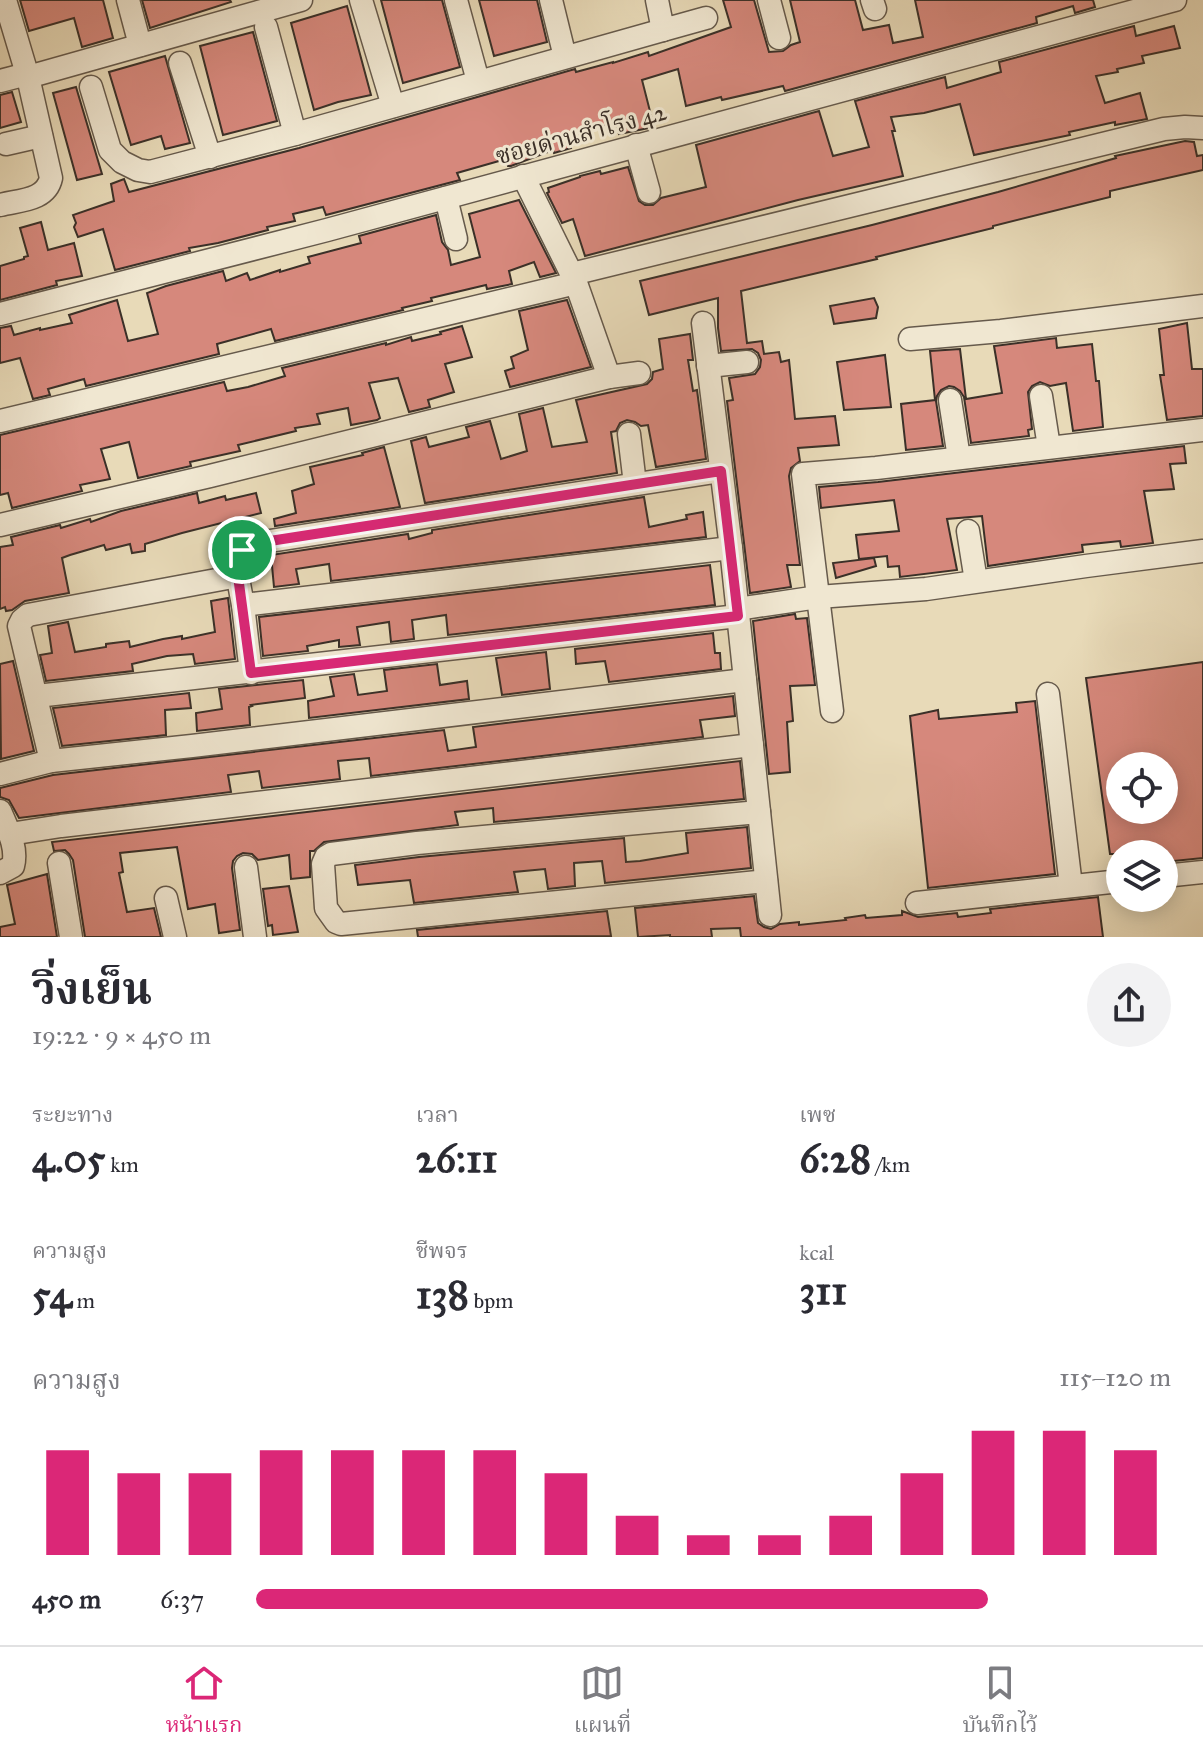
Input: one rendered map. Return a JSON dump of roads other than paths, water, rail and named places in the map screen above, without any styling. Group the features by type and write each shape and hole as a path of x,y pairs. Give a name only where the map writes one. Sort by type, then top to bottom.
{"street":[{"path":"0,205 44,193 51,178 27,75 5,0"},
{"path":"128,0 140,45"},
{"path":"0,81 301,0"},
{"path":"361,0 393,106"},
{"path":"456,0 478,81"},
{"path":"551,0 565,57"},
{"path":"657,0 663,30"},
{"path":"769,0 779,38"},
{"name":"ซอยด่านสำโรง 42","path":"0,314 327,230 1175,0"},
{"path":"91,87 110,150 122,162 150,172 706,18"},
{"path":"266,27 295,134"},
{"path":"180,63 210,157"},
{"path":"0,421 1164,129 1203,128"},
{"path":"6,144 41,136"},
{"path":"636,145 649,192"},
{"path":"523,176 574,278 609,377"},
{"path":"446,198 456,239"},
{"path":"910,339 1203,306"},
{"path":"703,323 731,548 770,915"},
{"path":"708,366 747,362"},
{"path":"0,525 609,377 639,373"},
{"path":"1041,396 1049,447"},
{"path":"950,400 959,458"},
{"path":"832,711 803,474 1203,430"},
{"path":"629,434 635,484"},
{"path":"251,673 238,576 242,550 257,543 721,471"},
{"path":"968,531 976,581"},
{"path":"243,605 731,548"},
{"path":"37,696 251,673 738,612 818,597 926,589 1203,551"},
{"path":"51,761 19,626 22,620 28,615 238,576"},
{"path":"0,774 51,761 745,680"},
{"path":"1048,694 1071,886"},
{"path":"10,834 752,745"},
{"path":"0,811 15,855 9,869 0,873"},
{"path":"759,812 417,843 331,854 323,864 326,908 341,924 766,881"},
{"path":"59,863 71,937"},
{"path":"246,867 255,937"},
{"path":"1178,875 1203,872"},
{"path":"917,903 1106,882"},
{"path":"166,898 175,937"}]}
